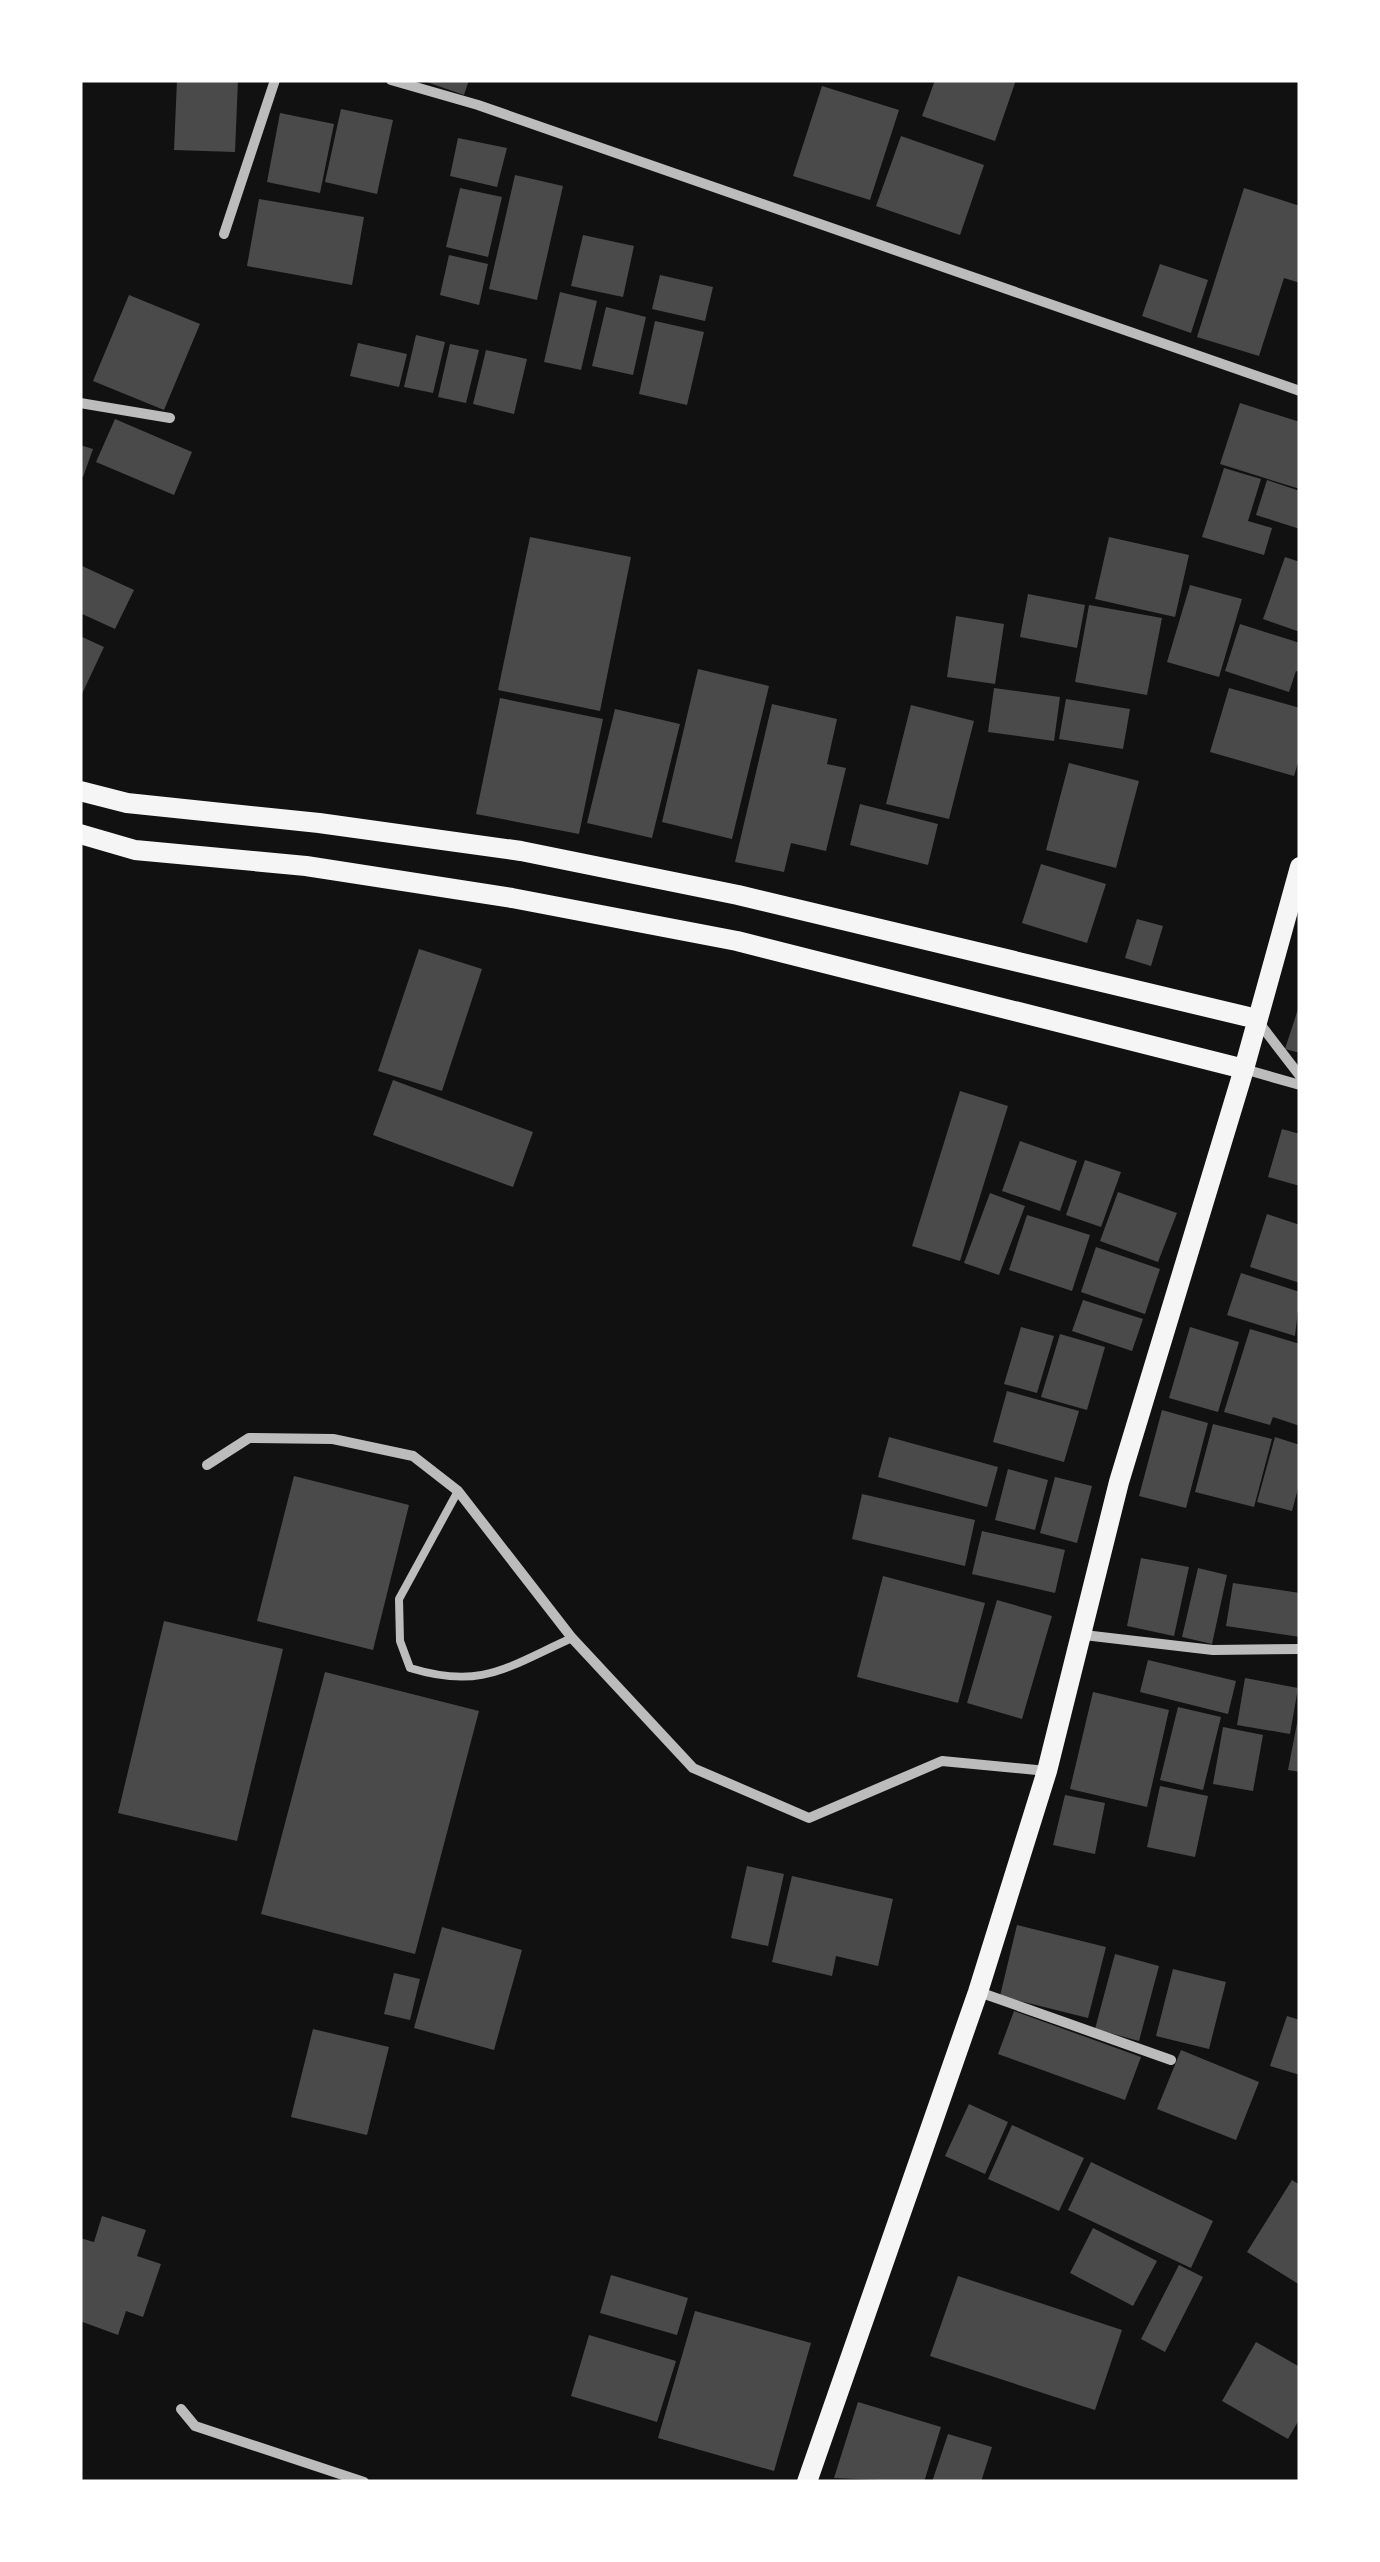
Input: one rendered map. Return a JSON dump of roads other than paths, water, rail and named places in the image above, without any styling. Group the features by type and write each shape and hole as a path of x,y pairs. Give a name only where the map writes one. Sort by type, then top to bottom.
{"main road":[{"path":"80,791 127,804 320,823 521,851 738,895 1257,1019"},
{"path":"80,834 135,850 306,866 512,898 737,941 1244,1068"},
{"path":"807,2482 978,1992 1047,1772 1084,1636 1119,1482 1244,1068 1300,867"}],"street":[{"path":"224,234 275,80"},
{"path":"391,80 761,202 1300,391"},
{"path":"80,403 170,418"},
{"path":"1257,1019 1300,1076"},
{"path":"1244,1068 1300,1084"},
{"path":"207,1465 249,1438 332,1439 414,1456 458,1491 572,1638 694,1768 808,1818 942,1760 1047,1772"},
{"path":"1084,1636 1212,1650 1300,1649"},
{"path":"978,1992 1171,2060"},
{"path":"181,2409 195,2426 364,2482"}],"lane":[{"path":"458,1491 399,1599 400,1641 410,1668 447,1680 482,1678 572,1638"}]}
